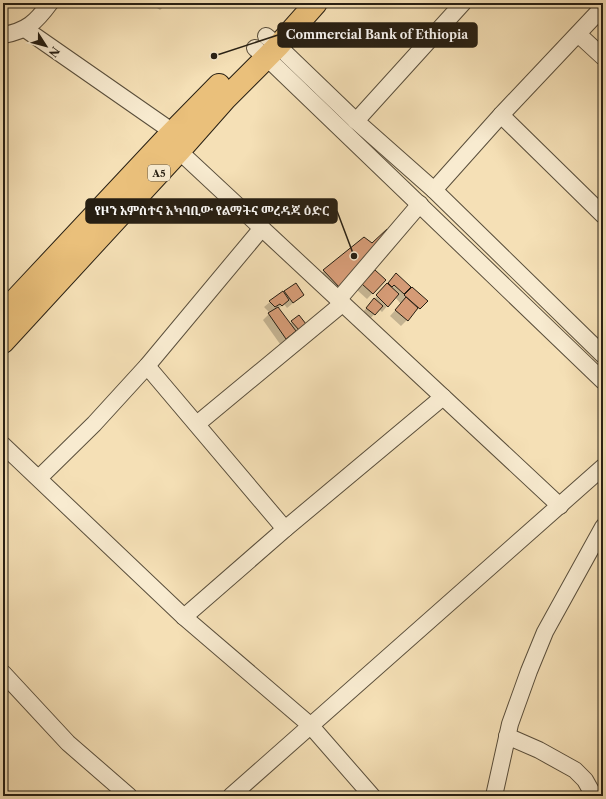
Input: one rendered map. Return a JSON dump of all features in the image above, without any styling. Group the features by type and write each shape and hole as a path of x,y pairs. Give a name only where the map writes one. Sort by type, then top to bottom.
{"highway":[{"name":"A5","path":"266,47 297,3"},
{"name":"A5","path":"3,313 176,141 266,47 316,3"},
{"name":"A5","path":"3,342 176,141"}],"street":[{"path":"3,35 25,29 50,3"},
{"path":"356,121 463,3"},
{"path":"434,190 501,115 603,7"},
{"path":"25,29 176,141 262,228 560,506"},
{"path":"578,34 603,57"},
{"path":"266,47 356,121 434,190 603,355"},
{"path":"266,47 420,204 603,381"},
{"path":"501,115 603,215"},
{"path":"197,424 340,302 420,204"},
{"path":"38,478 94,424 147,366 262,228"},
{"path":"147,366 285,529"},
{"path":"184,617 285,529 443,397"},
{"path":"3,445 184,617 310,725 372,796"},
{"path":"231,796 603,467"},
{"path":"494,796 507,736 519,699 545,632 603,527"},
{"path":"3,673 68,743 129,796"},
{"path":"507,736 539,750 575,770 585,780 594,796"}],"building":[{"path":"387,229 389,232 341,289 323,270 364,237 372,243"},
{"path":"375,270 386,280 373,294 362,284"},
{"path":"396,273 411,287 404,294 394,285 392,287 388,283"},
{"path":"296,283 304,295 293,303 284,291"},
{"path":"387,283 399,294 388,307 376,295"},
{"path":"412,287 428,301 420,309 404,295"},
{"path":"283,291 289,300 282,306 280,304 275,307 269,301"},
{"path":"406,297 418,308 408,321 395,310"},
{"path":"374,298 383,306 375,315 366,308"},
{"path":"278,307 296,331 286,339 268,313"},
{"path":"299,315 306,324 299,330 291,321"}],"place":[{"name":"Commercial Bank of Ethiopia","path":"214,56"},
{"name":"የዞን አምስተና አካባቢው የልማትና መረዳጃ ዕድር","path":"354,256"}]}
